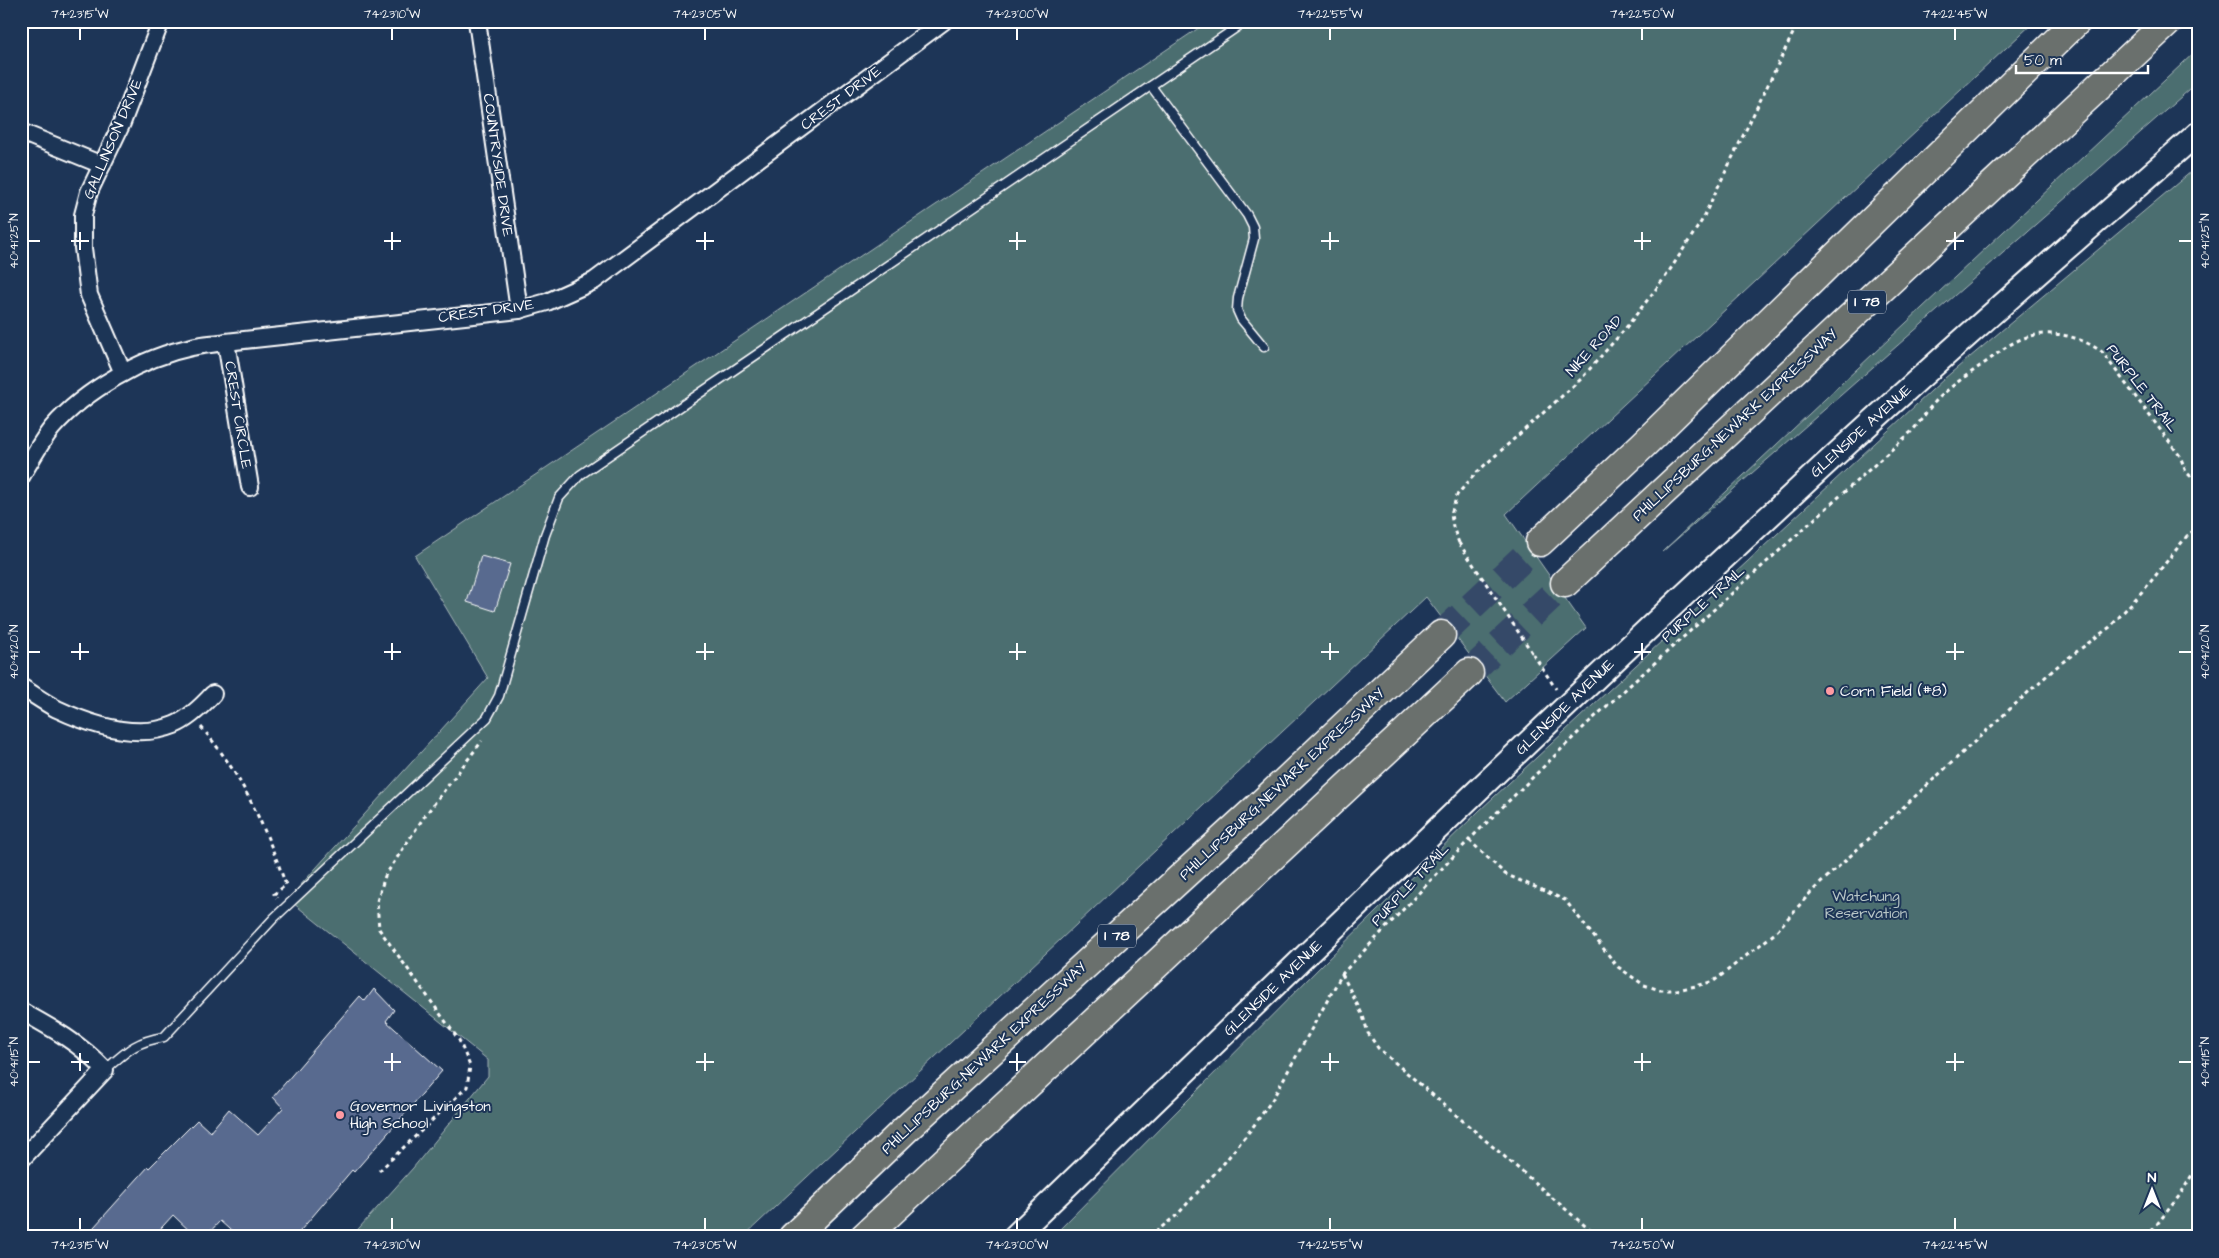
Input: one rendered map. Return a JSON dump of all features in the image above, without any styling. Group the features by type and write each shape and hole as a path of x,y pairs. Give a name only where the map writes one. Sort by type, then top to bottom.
{"highway":[{"path":"1540,542 1643,445 2077,21"},
{"name":"PHILLIPSBURG-NEWARK EXPRESSWAY","path":"1565,583 2169,21"},
{"name":"PHILLIPSBURG-NEWARK EXPRESSWAY","path":"793,1237 907,1128 1258,808 1441,635"},
{"path":"864,1237 1468,673"}],"main road":[{"name":"GLENSIDE AVENUE","path":"1014,1237 1567,705 1922,376 2198,133"}],"street":[{"name":"GALLINSON DRIVE","path":"123,373 89,295 83,248 83,215 89,192 122,123 161,21"},
{"name":"COUNTRYSIDE DRIVE","path":"477,21 518,310"},
{"name":"CREST DRIVE","path":"21,476 51,429 80,401 123,373 166,354 192,347 226,342 518,310 547,302 594,280 944,21"},
{"path":"21,132 102,165"},
{"name":"CREST CIRCLE","path":"226,342 250,488"},
{"path":"21,687 56,709 96,724 130,732 173,726 190,715 213,694"},
{"path":"21,1011 71,1039 91,1055 105,1070 21,1160"}],"lane":[{"path":"105,1070 128,1050 144,1041 164,1037 284,907 487,718 499,696 552,516 560,498 580,475 1246,21"},
{"path":"1151,86 1247,215 1253,227 1254,239 1238,298 1237,310 1241,319 1264,347"}],"path":[{"name":"NIKE ROAD","path":"1567,705 1459,543 1453,527 1451,514 1457,494 1476,473 1582,379 1625,329 1666,276 1701,222 1800,21"},
{"name":"PURPLE TRAIL","path":"1149,1237 1177,1215 1224,1163 1252,1128 1272,1100 1342,974 1469,840 1588,723 1911,432 1933,404 1949,388 2014,342 2030,336 2049,334 2068,336 2088,342 2102,352 2180,456 2186,472 2198,483"},
{"path":"1469,840 1504,874 1565,900 1618,968 1644,985 1660,990 1677,990 1714,980 1774,934 1812,891 2034,687 2060,664 2110,627 2148,585 2187,536 2198,527"},
{"path":"190,715 211,740 245,787 273,850 286,885 274,894 284,907"},
{"path":"379,1171 468,1087 470,1066 459,1040 379,929 377,901 385,876 424,817 481,743 484,735"},
{"path":"1342,974 1364,1016 1368,1033 1378,1048 1598,1237"},
{"path":"2147,1237 2180,1194 2198,1165"}],"green space":[{"path":"1209,21 2035,21 1506,514 1586,628 1505,702 1426,597 743,1237 351,1237 413,1168 488,1076 488,1060 288,899 488,678 415,556"},
{"path":"2198,49 2198,82 1662,552"},
{"name":"Watchung Reservation","path":"2198,166 2198,1237 1052,1237 1323,964 1480,810 1945,378"}],"water":[{"path":"2198,1220 2198,1237 2184,1237"}],"building":[{"path":"481,556 510,564 495,611 467,602"},
{"name":"Governor Livingston High School","path":"374,989 394,1010 386,1021 442,1071 354,1172 352,1170 295,1237 238,1237 220,1221 205,1237 196,1237 173,1215 153,1237 85,1237 148,1167 197,1120 210,1132 229,1109 258,1135 283,1108 273,1097 360,996 365,1001"}],"tunnel":[{"path":"1441,635 1540,542"},
{"path":"1469,673 1565,583"}],"place":[{"name":"Corn Field (#8)","path":"1830,691"},
{"name":"Governor Livingston High School","path":"340,1115"}]}
